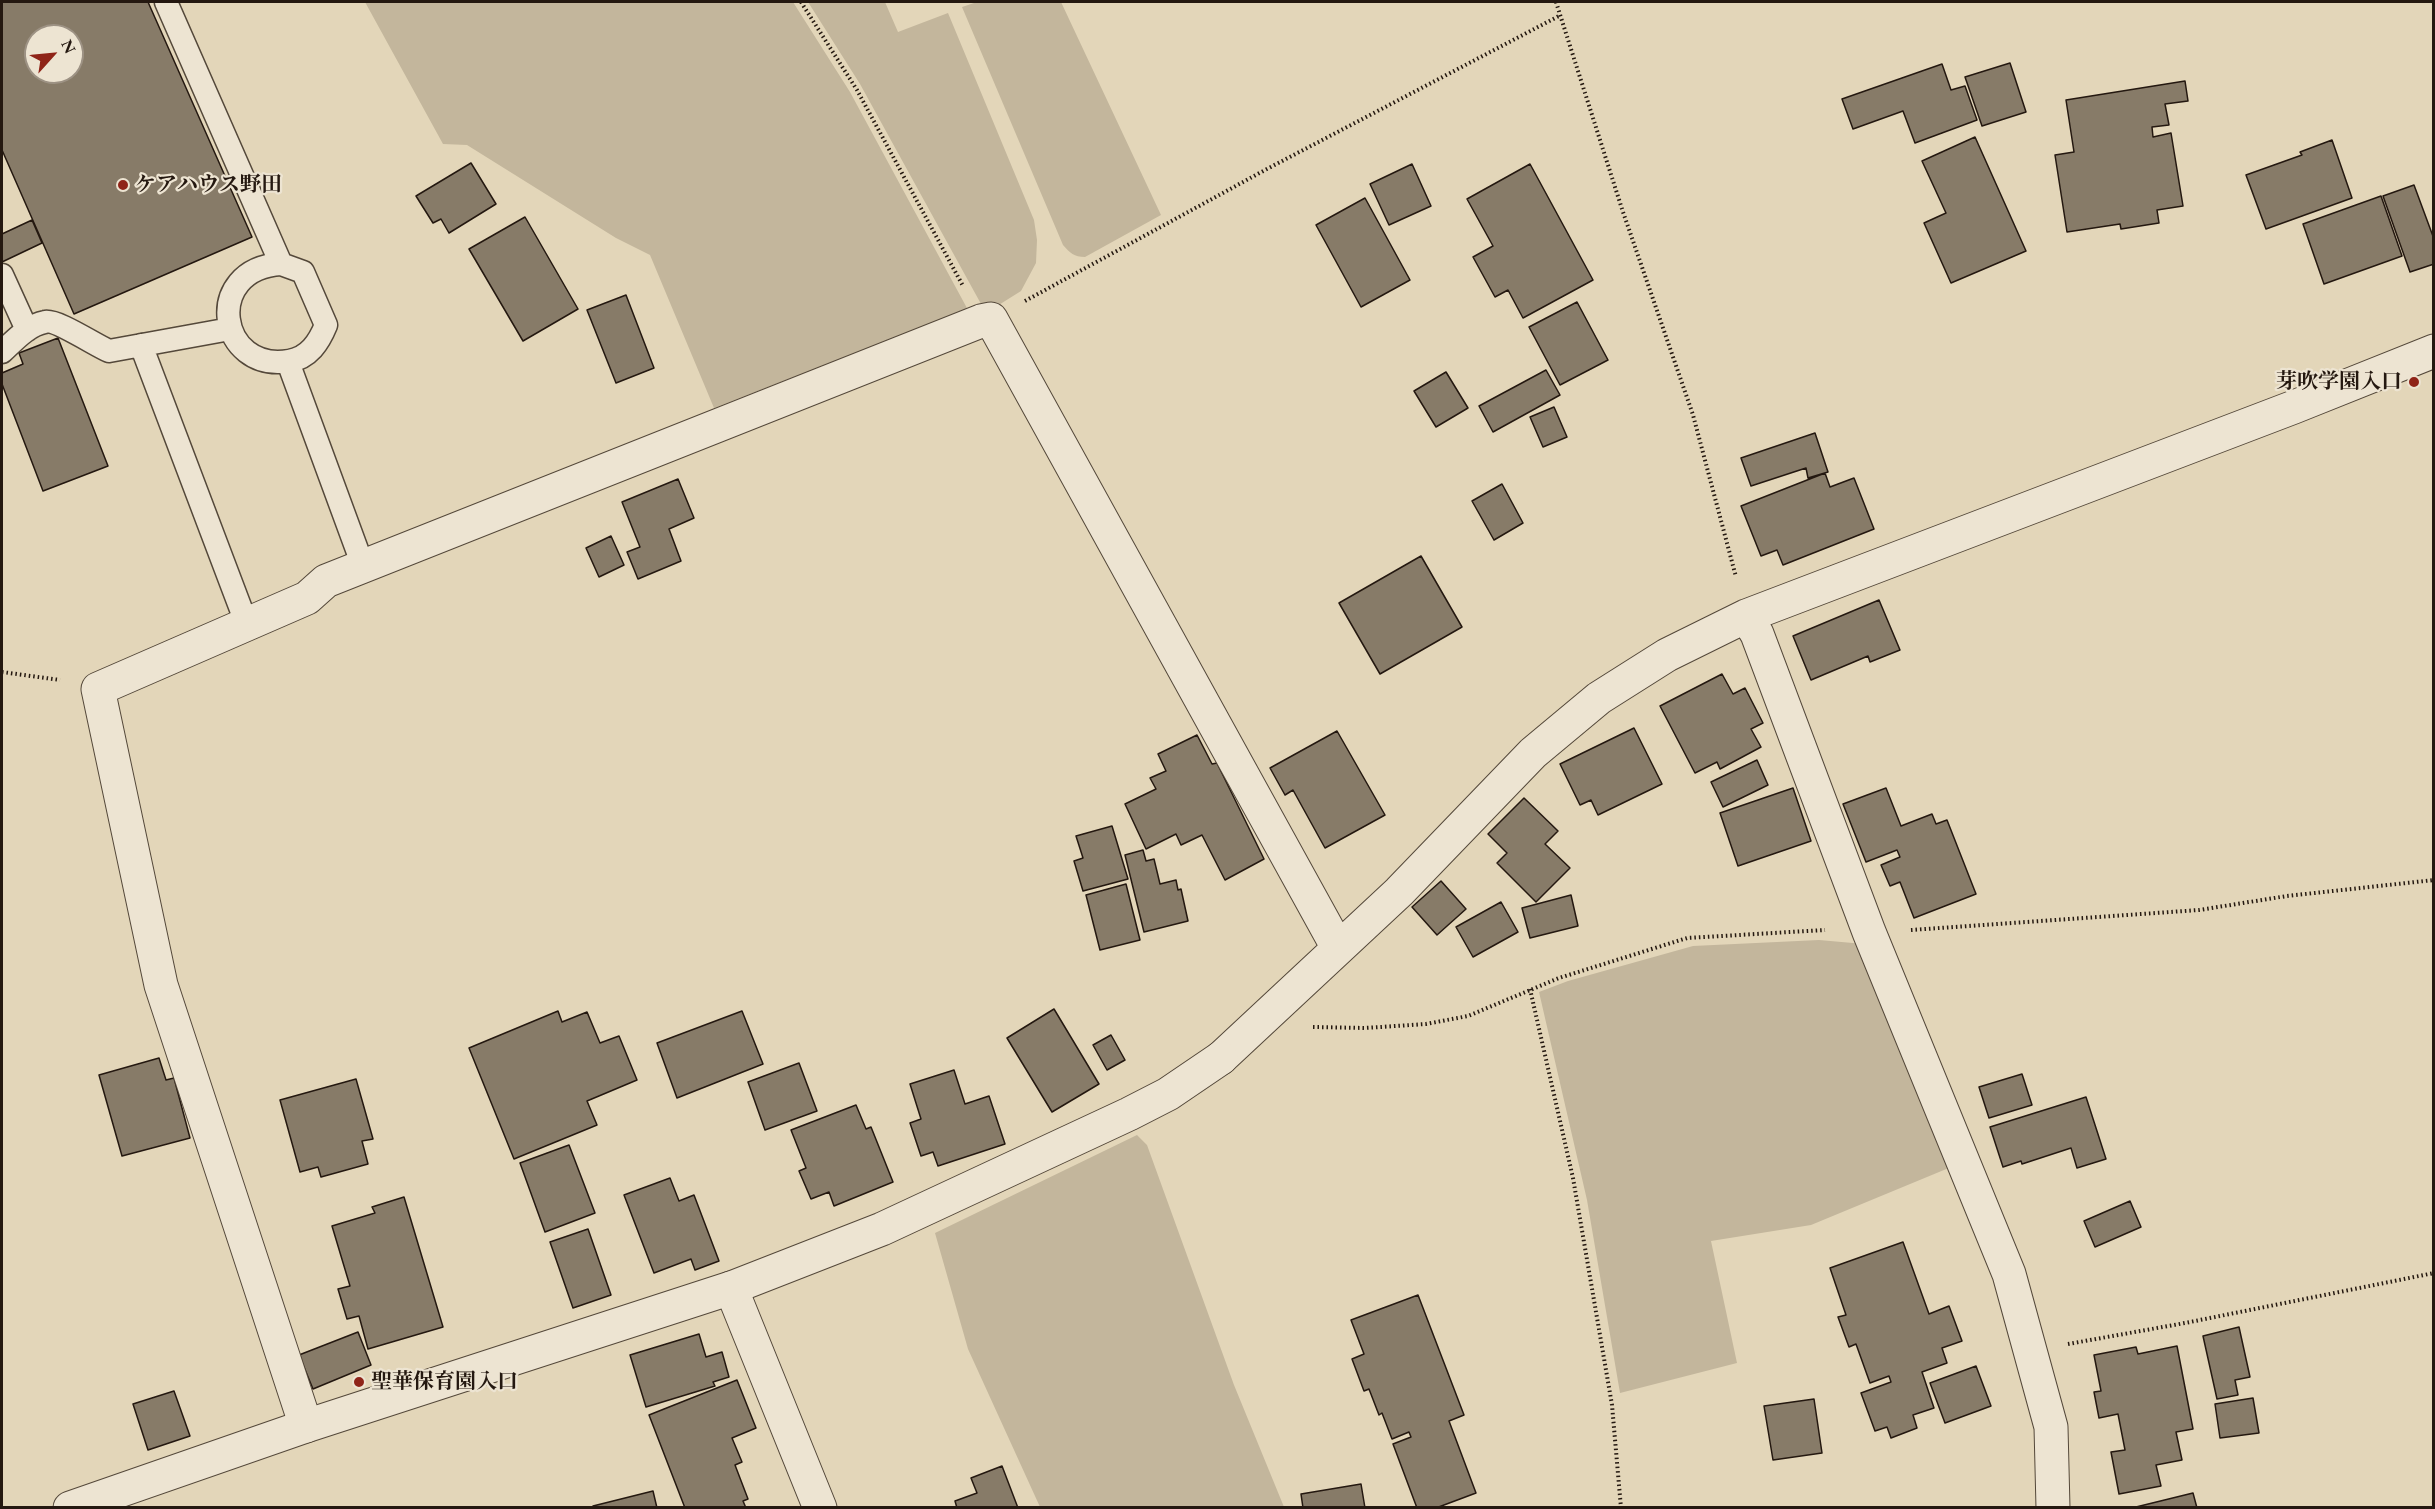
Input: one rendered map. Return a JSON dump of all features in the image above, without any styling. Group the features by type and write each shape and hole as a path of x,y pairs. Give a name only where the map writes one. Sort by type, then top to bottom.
{"street":[{"path":"306,1426 161,985 98,689 307,598 326,581 986,320 1338,948"},
{"path":"78,1506 306,1426 731,1288 882,1229 1118,1119 1168,1094 1221,1058 1399,892 1533,753 1599,698 1667,656 1746,616 2294,407 2433,351"},
{"path":"1746,616 1757,634 1869,932 2009,1274 2051,1427 2053,1508"},
{"path":"731,1288 820,1508"}],"lane":[{"path":"166,2 281,264"},
{"path":"281,264 303,272 326,325 320,341 308,353 288,362 277,363 262,361 249,354 237,343 231,329 228,314 230,298 237,285 249,273 265,265 281,264"},
{"path":"2,276 27,330"},
{"path":"2,352 27,330 46,321 57,323 90,344 109,351 231,329"},
{"path":"141,345 248,625"},
{"path":"288,362 363,566"}],"path":[{"path":"801,2 857,90 986,320 1559,16"},
{"path":"1556,2 1693,415 1746,616"},
{"path":"2,672 64,681 98,689"},
{"path":"1530,989 1573,1178 1612,1405 1621,1508"},
{"path":"2031,1351 2433,1274"}],"shaded area":[{"path":"365,2 793,2 850,92 968,310 798,379 796,376 714,408 650,255 616,238 467,145 443,144"},
{"path":"808,2 885,2 898,32 948,13 1034,220 1037,240 1036,263 1021,291 986,313 860,84"},
{"path":"977,2 1061,2 1161,215 1085,257 1073,254 1063,245 962,7"},
{"path":"1819,940 1864,944 1956,1165 1811,1225 1711,1241 1737,1363 1620,1393 1587,1200 1539,992 1568,981 1693,946"},
{"path":"1137,1135 1147,1145 1234,1385 1284,1507 1040,1507 968,1349 935,1233"}],"building":[{"name":"ケアハウス野田","path":"2,2 148,2 252,237 74,314 2,150"},
{"path":"2010,63 2026,112 1982,126 1965,77"},
{"path":"1942,64 1951,90 1965,86 1977,120 1915,143 1903,111 1853,129 1842,99"},
{"path":"2185,81 2188,101 2165,104 2169,125 2152,127 2153,137 2171,133 2183,206 2157,210 2159,223 2121,229 2120,224 2067,232 2055,155 2074,152 2066,100"},
{"path":"1975,137 2026,251 1951,283 1924,223 1946,213 1922,161"},
{"path":"2332,140 2352,198 2266,229 2246,175 2302,155 2300,152"},
{"path":"471,163 496,204 449,233 441,219 433,223 416,196"},
{"path":"1412,164 1431,206 1389,225 1370,184"},
{"path":"1530,164 1593,280 1523,318 1508,290 1495,297 1473,257 1493,246 1467,199"},
{"path":"2414,185 2434,239 2434,264 2410,272 2383,196"},
{"path":"2381,196 2402,256 2324,284 2303,224"},
{"path":"1365,198 1410,280 1361,307 1316,225"},
{"path":"525,217 578,309 523,341 469,249"},
{"path":"32,220 42,243 2,262 2,234"},
{"path":"626,295 654,368 616,383 587,310"},
{"path":"1577,302 1608,360 1560,385 1529,327"},
{"path":"58,338 108,466 43,491 2,384 2,373 23,364 19,353"},
{"path":"1546,370 1560,395 1493,432 1479,406"},
{"path":"1446,372 1468,408 1436,427 1414,391"},
{"path":"1554,407 1567,437 1543,447 1530,417"},
{"path":"1815,433 1828,472 1808,478 1806,468 1751,486 1741,458"},
{"path":"1825,473 1830,487 1854,478 1874,529 1783,565 1777,550 1761,556 1741,506"},
{"path":"678,479 694,518 669,529 681,561 638,579 627,552 640,547 622,502"},
{"path":"1502,484 1523,523 1494,540 1472,501"},
{"path":"611,536 624,565 599,577 586,548"},
{"path":"1421,556 1462,627 1380,674 1339,603"},
{"path":"1879,600 1900,650 1870,662 1868,656 1811,680 1793,636"},
{"path":"1722,674 1733,694 1745,688 1763,723 1751,729 1761,747 1720,769 1717,762 1695,773 1660,706"},
{"path":"1634,728 1662,784 1598,815 1591,800 1580,805 1560,764"},
{"path":"1337,731 1385,815 1325,848 1293,790 1285,795 1270,768"},
{"path":"1197,735 1212,764 1217,763 1264,859 1225,880 1202,835 1181,845 1176,834 1146,849 1125,804 1156,789 1150,778 1166,771 1158,754"},
{"path":"1757,760 1768,785 1723,807 1711,782"},
{"path":"1793,788 1811,841 1738,866 1720,813"},
{"path":"1886,788 1901,826 1932,814 1936,824 1947,820 1976,894 1914,918 1900,882 1890,886 1881,865 1900,857 1897,850 1866,862 1843,804"},
{"path":"1524,798 1558,831 1545,844 1570,868 1536,902 1497,863 1507,853 1488,834"},
{"path":"1112,826 1128,879 1083,891 1074,861 1083,858 1076,836"},
{"path":"1143,850 1146,861 1154,859 1160,884 1176,880 1178,890 1181,889 1188,921 1144,932 1125,855"},
{"path":"1441,881 1466,909 1437,935 1412,907"},
{"path":"1126,884 1140,940 1100,950 1086,895"},
{"path":"1571,895 1578,926 1530,938 1522,908"},
{"path":"1501,902 1518,932 1473,957 1456,927"},
{"path":"1054,1009 1099,1084 1052,1112 1007,1038"},
{"path":"558,1011 562,1022 587,1012 600,1043 619,1036 637,1080 587,1101 597,1125 514,1159 469,1048"},
{"path":"742,1011 763,1064 677,1098 657,1043"},
{"path":"1111,1035 1125,1060 1107,1070 1093,1045"},
{"path":"159,1058 166,1080 174,1078 190,1138 122,1156 99,1075"},
{"path":"799,1063 817,1111 765,1130 748,1082"},
{"path":"954,1070 965,1104 989,1096 1005,1144 938,1166 933,1152 921,1156 910,1123 921,1119 910,1084"},
{"path":"2022,1074 2032,1105 1989,1118 1979,1087"},
{"path":"356,1079 373,1139 362,1141 368,1164 321,1177 318,1167 300,1172 280,1100"},
{"path":"2086,1097 2106,1159 2077,1168 2071,1148 2022,1164 2021,1161 2003,1167 1990,1127"},
{"path":"856,1105 866,1129 871,1127 893,1182 834,1206 829,1192 811,1199 799,1171 806,1168 791,1130"},
{"path":"569,1145 595,1213 545,1232 520,1163"},
{"path":"670,1178 679,1201 694,1195 719,1261 695,1270 691,1259 654,1273 624,1195"},
{"path":"404,1197 443,1327 368,1349 359,1316 347,1319 338,1289 350,1286 332,1226 375,1213 372,1207"},
{"path":"2130,1201 2141,1227 2095,1247 2084,1221"},
{"path":"588,1229 611,1295 573,1308 550,1242"},
{"path":"1903,1242 1929,1314 1949,1306 1962,1341 1942,1348 1947,1363 1922,1372 1934,1408 1913,1415 1917,1428 1891,1438 1887,1427 1875,1431 1861,1393 1891,1382 1889,1376 1870,1383 1856,1344 1849,1347 1838,1317 1846,1315 1830,1268"},
{"path":"1418,1295 1464,1415 1449,1421 1476,1493 1436,1508 1417,1508 1393,1444 1411,1437 1409,1432 1392,1439 1369,1389 1364,1391 1352,1359 1364,1354 1351,1320"},
{"path":"2239,1327 2250,1377 2235,1380 2238,1395 2217,1399 2203,1336"},
{"path":"358,1332 371,1365 313,1389 299,1355"},
{"path":"699,1334 706,1357 722,1352 729,1377 713,1382 715,1386 646,1407 630,1355"},
{"path":"2177,1346 2193,1429 2176,1432 2182,1460 2156,1465 2161,1486 2119,1494 2111,1452 2125,1450 2118,1414 2099,1418 2094,1392 2101,1391 2094,1355 2136,1347 2138,1354"},
{"path":"1976,1366 1991,1406 1945,1423 1930,1383"},
{"path":"737,1380 756,1428 732,1438 742,1462 735,1465 748,1499 743,1501 746,1508 685,1508 649,1415"},
{"path":"174,1391 190,1436 148,1450 133,1404"},
{"path":"2253,1398 2259,1433 2220,1438 2215,1404"},
{"path":"1814,1399 1822,1453 1773,1460 1764,1406"},
{"path":"1002,1466 1018,1508 957,1508 955,1501 977,1493 971,1478"},
{"path":"1361,1484 1365,1508 1303,1508 1301,1494"},
{"path":"653,1491 657,1508 593,1508 593,1506"},
{"path":"2193,1493 2197,1508 2136,1508 2136,1507"}],"place":[{"name":"ケアハウス野田","path":"123,185"},
{"name":"芽吹学園入口","path":"2414,382"},
{"name":"聖華保育園入口","path":"359,1382"}]}
